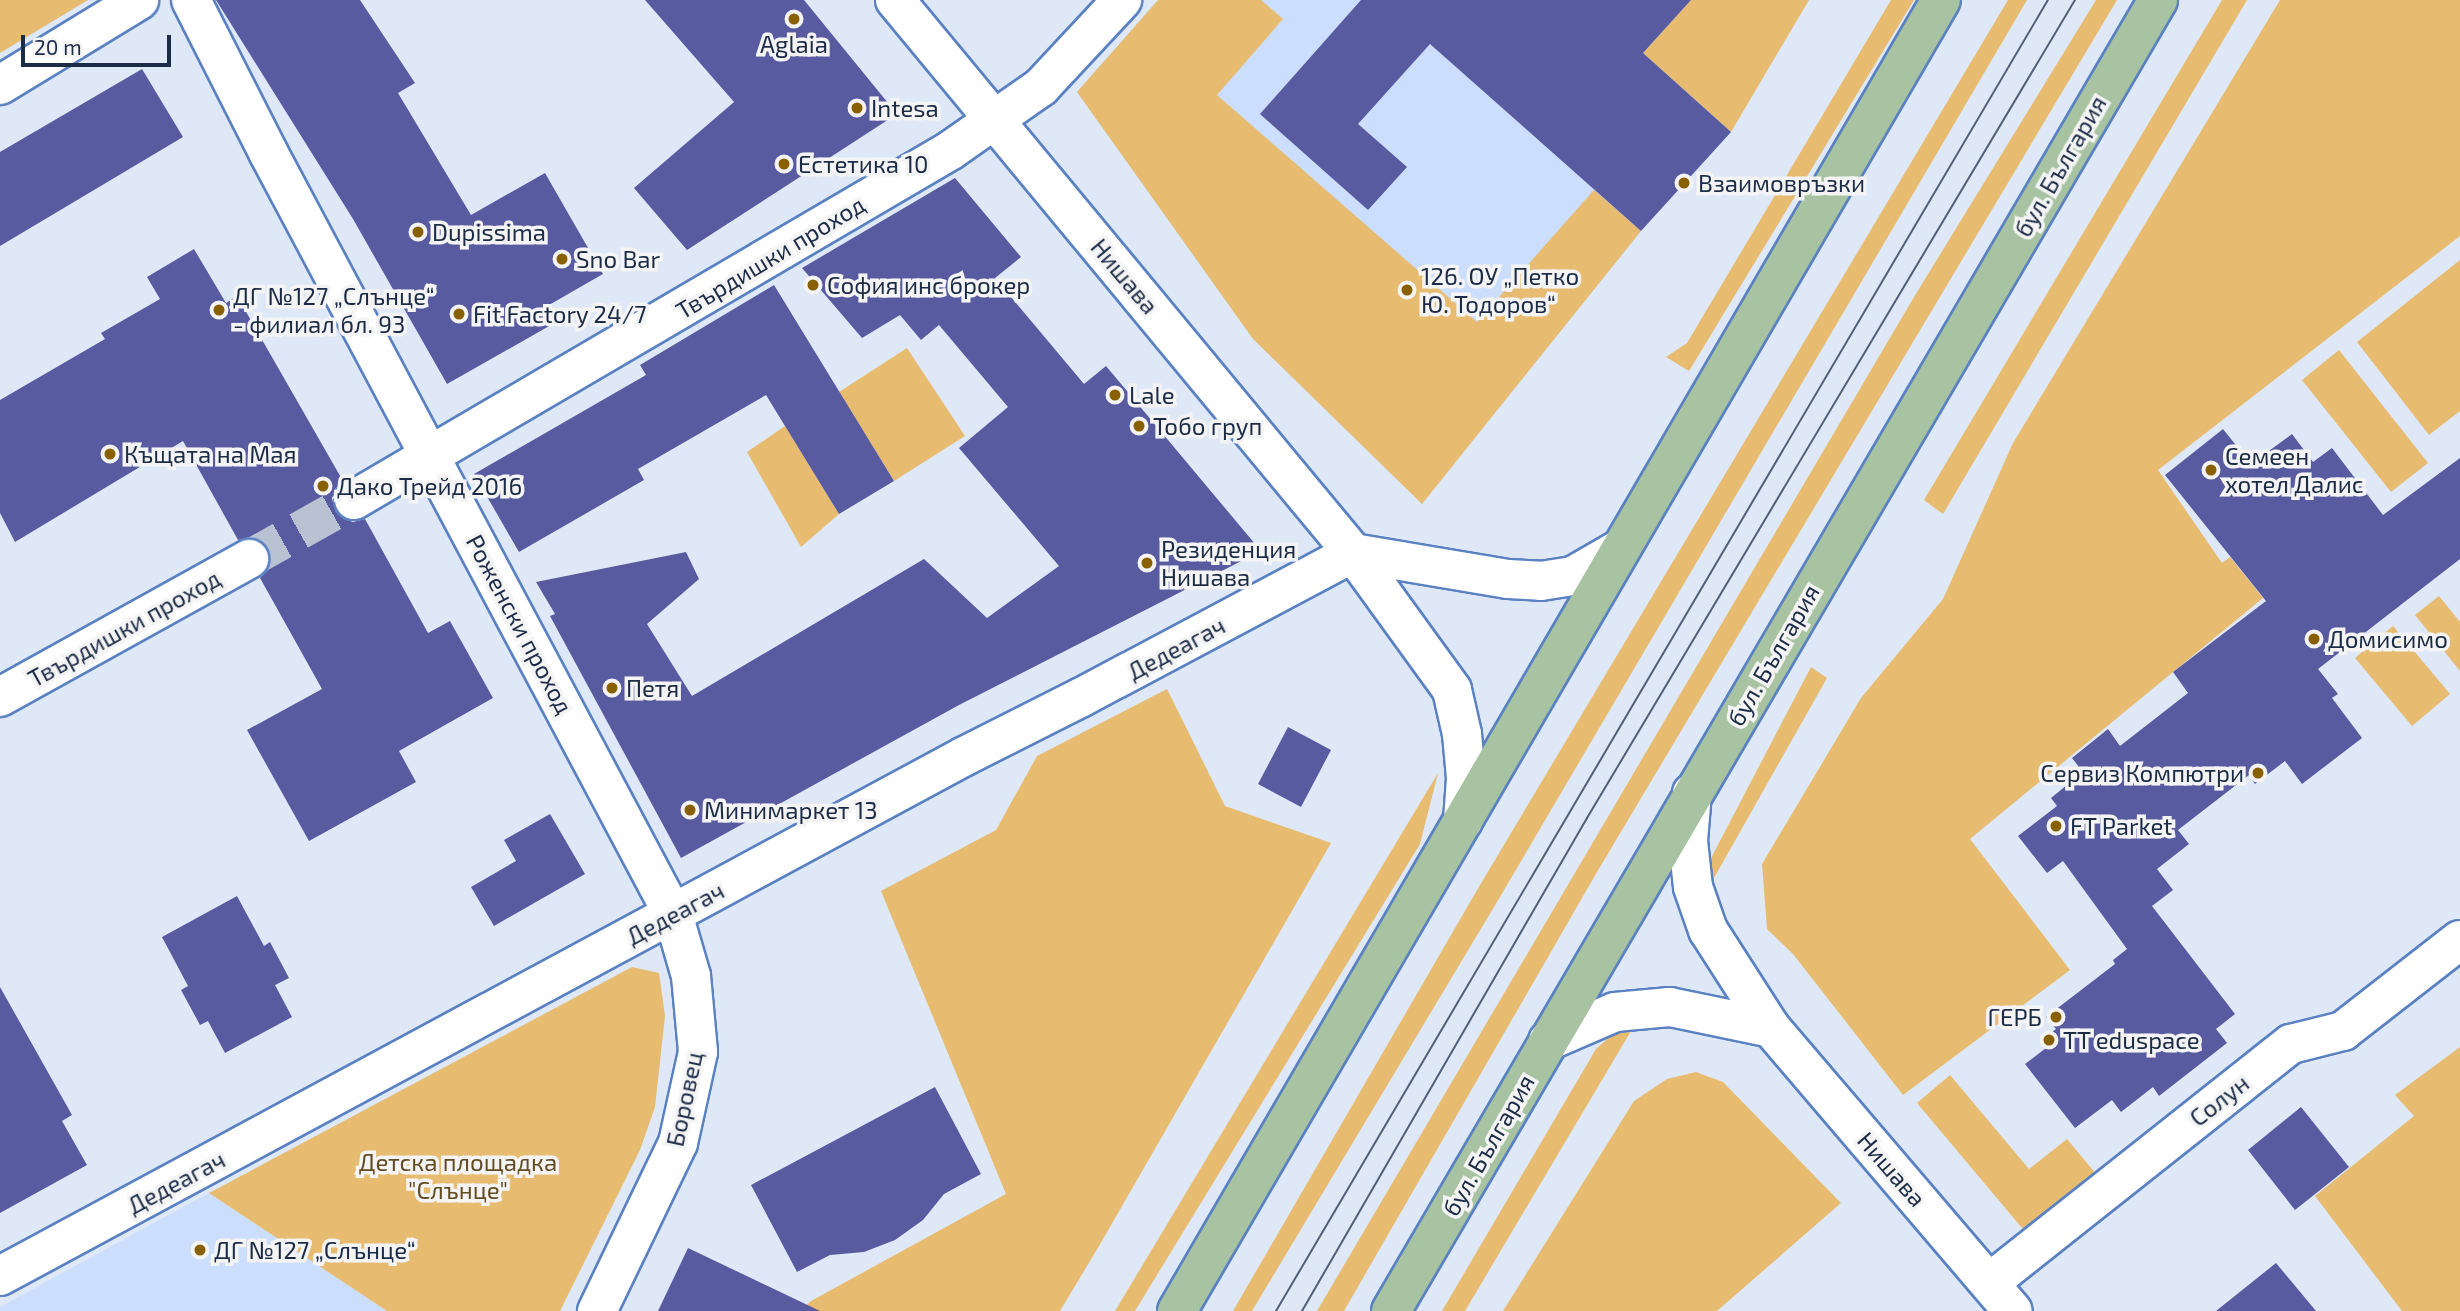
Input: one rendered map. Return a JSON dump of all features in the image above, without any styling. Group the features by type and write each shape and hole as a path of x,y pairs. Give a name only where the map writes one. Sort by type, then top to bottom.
{"main road":[{"path":"1177,1311 1618,550 1941,0"},
{"name":"бул. България","path":"1391,1311 2158,0"}],"street":[{"path":"0,85 139,0"},
{"name":"Роженски проход","path":"191,0 429,456 673,914"},
{"name":"Нишава","path":"895,0 1353,553 1452,690 1462,734 1466,778 1463,821"},
{"name":"Твърдишки проход","path":"354,500 939,157 1041,87 1122,0"},
{"path":"1353,553 1508,579 1541,581 1573,576 1618,550"},
{"name":"Дедеагач","path":"0,1276 965,756 1353,553"},
{"name":"Твърдишки проход","path":"0,697 249,559"},
{"name":"Нишава","path":"1692,793 1688,841 1693,887 1708,930 1771,1028 2001,1297"},
{"name":"Боровец","path":"597,1311 678,1143 698,1052 691,976 673,914"},
{"name":"Солун","path":"2001,1297 2291,1044 2343,1031 2460,940"},
{"path":"1548,1041 1615,1012 1670,1007 1771,1028"}],"shaded area":[{"name":"126. ОУ „Петко Ю. Тодоров“","path":"1158,0 1691,0 1643,53 1731,132 1641,231 1422,504 1253,339 1077,92"},
{"name":"ДГ №127 „Слънце“","path":"209,1193 387,1311 0,1311 0,1307"}],"green space":[{"path":"0,0 88,0 0,53"},
{"path":"1158,0 1261,0 1283,19 1217,95 1477,322 1594,190 1641,231 1422,504 1253,339 1077,92"},
{"path":"1691,0 1809,0 1731,132 1643,53"},
{"path":"1891,0 1914,0 1689,371 1666,357 1687,343"},
{"path":"2008,0 2027,0 1497,902 1252,1311 1233,1311 1480,885"},
{"path":"2096,0 2117,0 1597,872 1344,1311 1317,1311 1914,297"},
{"path":"2222,0 2247,0 1943,514 1924,500"},
{"path":"2280,0 2460,0 2460,236 2158,470 2222,563 2230,557 2263,598 1970,839 2070,970 1903,1095 1793,954 1767,929 1762,864 1861,698 1943,599 2013,443"},
{"path":"2460,260 2460,411 2429,435 2357,342"},
{"path":"907,348 965,436 894,481 839,392"},
{"path":"2339,350 2428,463 2391,492 2302,380"},
{"path":"785,426 839,514 801,547 747,452"},
{"path":"2439,596 2460,622 2460,671 2415,615"},
{"path":"2393,626 2450,694 2412,726 2355,658"},
{"path":"1811,667 1827,678 1710,885 1709,862"},
{"path":"1167,689 1225,806 1331,843 1099,1246 1060,1311 800,1311 811,1301 1006,1194 881,891 996,830 1037,756"},
{"path":"1438,773 1420,844 1135,1311 1115,1311"},
{"name":"Детска площадка \"Слънце\"","path":"632,967 659,973 665,1016 655,1107 640,1150 560,1311 387,1311 209,1193"},
{"path":"1631,1031 1465,1311 1442,1311 1596,1049 1612,1035"},
{"path":"2460,1047 2460,1311 2402,1311 2315,1196 2414,1116 2395,1095"},
{"path":"1696,1072 1723,1082 1841,1203 1717,1311 1503,1311 1634,1101 1667,1079"},
{"path":"1950,1075 2029,1169 2067,1139 2097,1175 2027,1234 1917,1103"}],"building":[{"path":"216,0 360,0 415,83 398,93 471,215 545,173 603,274 549,305 558,321 447,384 353,219"},
{"path":"645,0 804,0 897,114 687,250 634,188 734,102"},
{"path":"1361,0 1691,0 1643,53 1731,132 1641,231 1430,44 1358,124 1407,167 1368,210 1260,114"},
{"path":"142,69 183,137 0,246 0,152"},
{"path":"955,178 1021,257 995,278 1084,384 1106,366 1261,551 959,705 681,858 550,616 555,614 536,582 686,552 699,579 647,624 692,696 924,559 987,618 1059,566 959,448 1008,407 939,325 921,340 900,315 862,338 802,268"},
{"path":"194,249 226,303 237,296 343,481 335,489 332,499 336,512 353,522 365,519 428,633 450,621 493,698 399,751 416,782 309,841 247,730 322,689 260,578 267,571 271,560 268,548 260,540 250,537 238,540 183,441 15,542 0,513 0,400 105,339 101,333 160,299 147,277"},
{"path":"774,285 894,481 839,514 766,395 638,469 644,480 519,552 474,474 646,375 640,365"},
{"path":"2223,429 2251,464 2292,434 2313,462 2332,448 2383,515 2460,458 2460,559 2318,669 2338,694 2332,698 2362,738 2302,784 2285,761 2255,784 2249,775 2178,830 2189,844 2157,869 2173,890 2152,906 2235,1014 2216,1029 2227,1043 2159,1096 2153,1087 2121,1112 2112,1100 2075,1128 2025,1064 2046,1048 2040,1041 2056,1029 2046,1017 2115,964 2113,960 2127,949 2063,861 2047,873 2018,836 2057,806 2051,798 2083,772 2072,758 2108,729 2120,746 2188,693 2173,672 2266,601 2165,475"},
{"path":"1288,727 1331,750 1301,807 1258,784"},
{"path":"550,814 585,874 494,926 471,887 516,861 504,840"},
{"path":"237,896 264,946 270,942 289,978 275,985 292,1017 225,1053 208,1021 200,1025 181,990 188,986 162,937"},
{"path":"0,987 72,1115 62,1121 87,1165 0,1213"},
{"path":"935,1087 981,1174 944,1194 923,1220 895,1240 864,1252 830,1255 797,1272 751,1185"},
{"path":"2301,1107 2349,1167 2295,1210 2248,1150"},
{"path":"688,1248 820,1311 658,1311"},
{"path":"2276,1263 2316,1311 2216,1311"}],"tunnel":[{"path":"249,559 354,500"}],"tram line":[{"path":"1276,1311 2048,0"},
{"path":"1302,1311 1587,818 2075,0"}],"place":[{"name":"Aglaia","path":"794,19"},
{"name":"Intesa","path":"857,108"},
{"name":"Естетика 10","path":"784,164"},
{"name":"Взаимовръзки","path":"1684,183"},
{"name":"Dupissima","path":"418,232"},
{"name":"Sno Bar","path":"562,259"},
{"name":"София инс брокер","path":"813,285"},
{"name":"126. ОУ „Петко Ю. Тодоров“","path":"1407,290"},
{"name":"ДГ №127 „Слънце“ - филиал бл. 93","path":"219,310"},
{"name":"Fit Factory 24/7","path":"459,314"},
{"name":"Lale","path":"1115,395"},
{"name":"Тобо груп","path":"1139,426"},
{"name":"Къщата на Мая","path":"110,454"},
{"name":"Семеен хотел Далис","path":"2211,470"},
{"name":"Дако Трейд 2016","path":"323,486"},
{"name":"Резиденция Нишава","path":"1147,563"},
{"name":"Домисимо","path":"2314,639"},
{"name":"Петя","path":"612,688"},
{"name":"Сервиз Компютри","path":"2258,773"},
{"name":"Минимаркет 13","path":"690,810"},
{"name":"FT Parket","path":"2056,826"},
{"name":"ГЕРБ","path":"2056,1017"},
{"name":"TT eduspace","path":"2049,1040"},
{"name":"ДГ №127 „Слънце“","path":"200,1250"}]}
